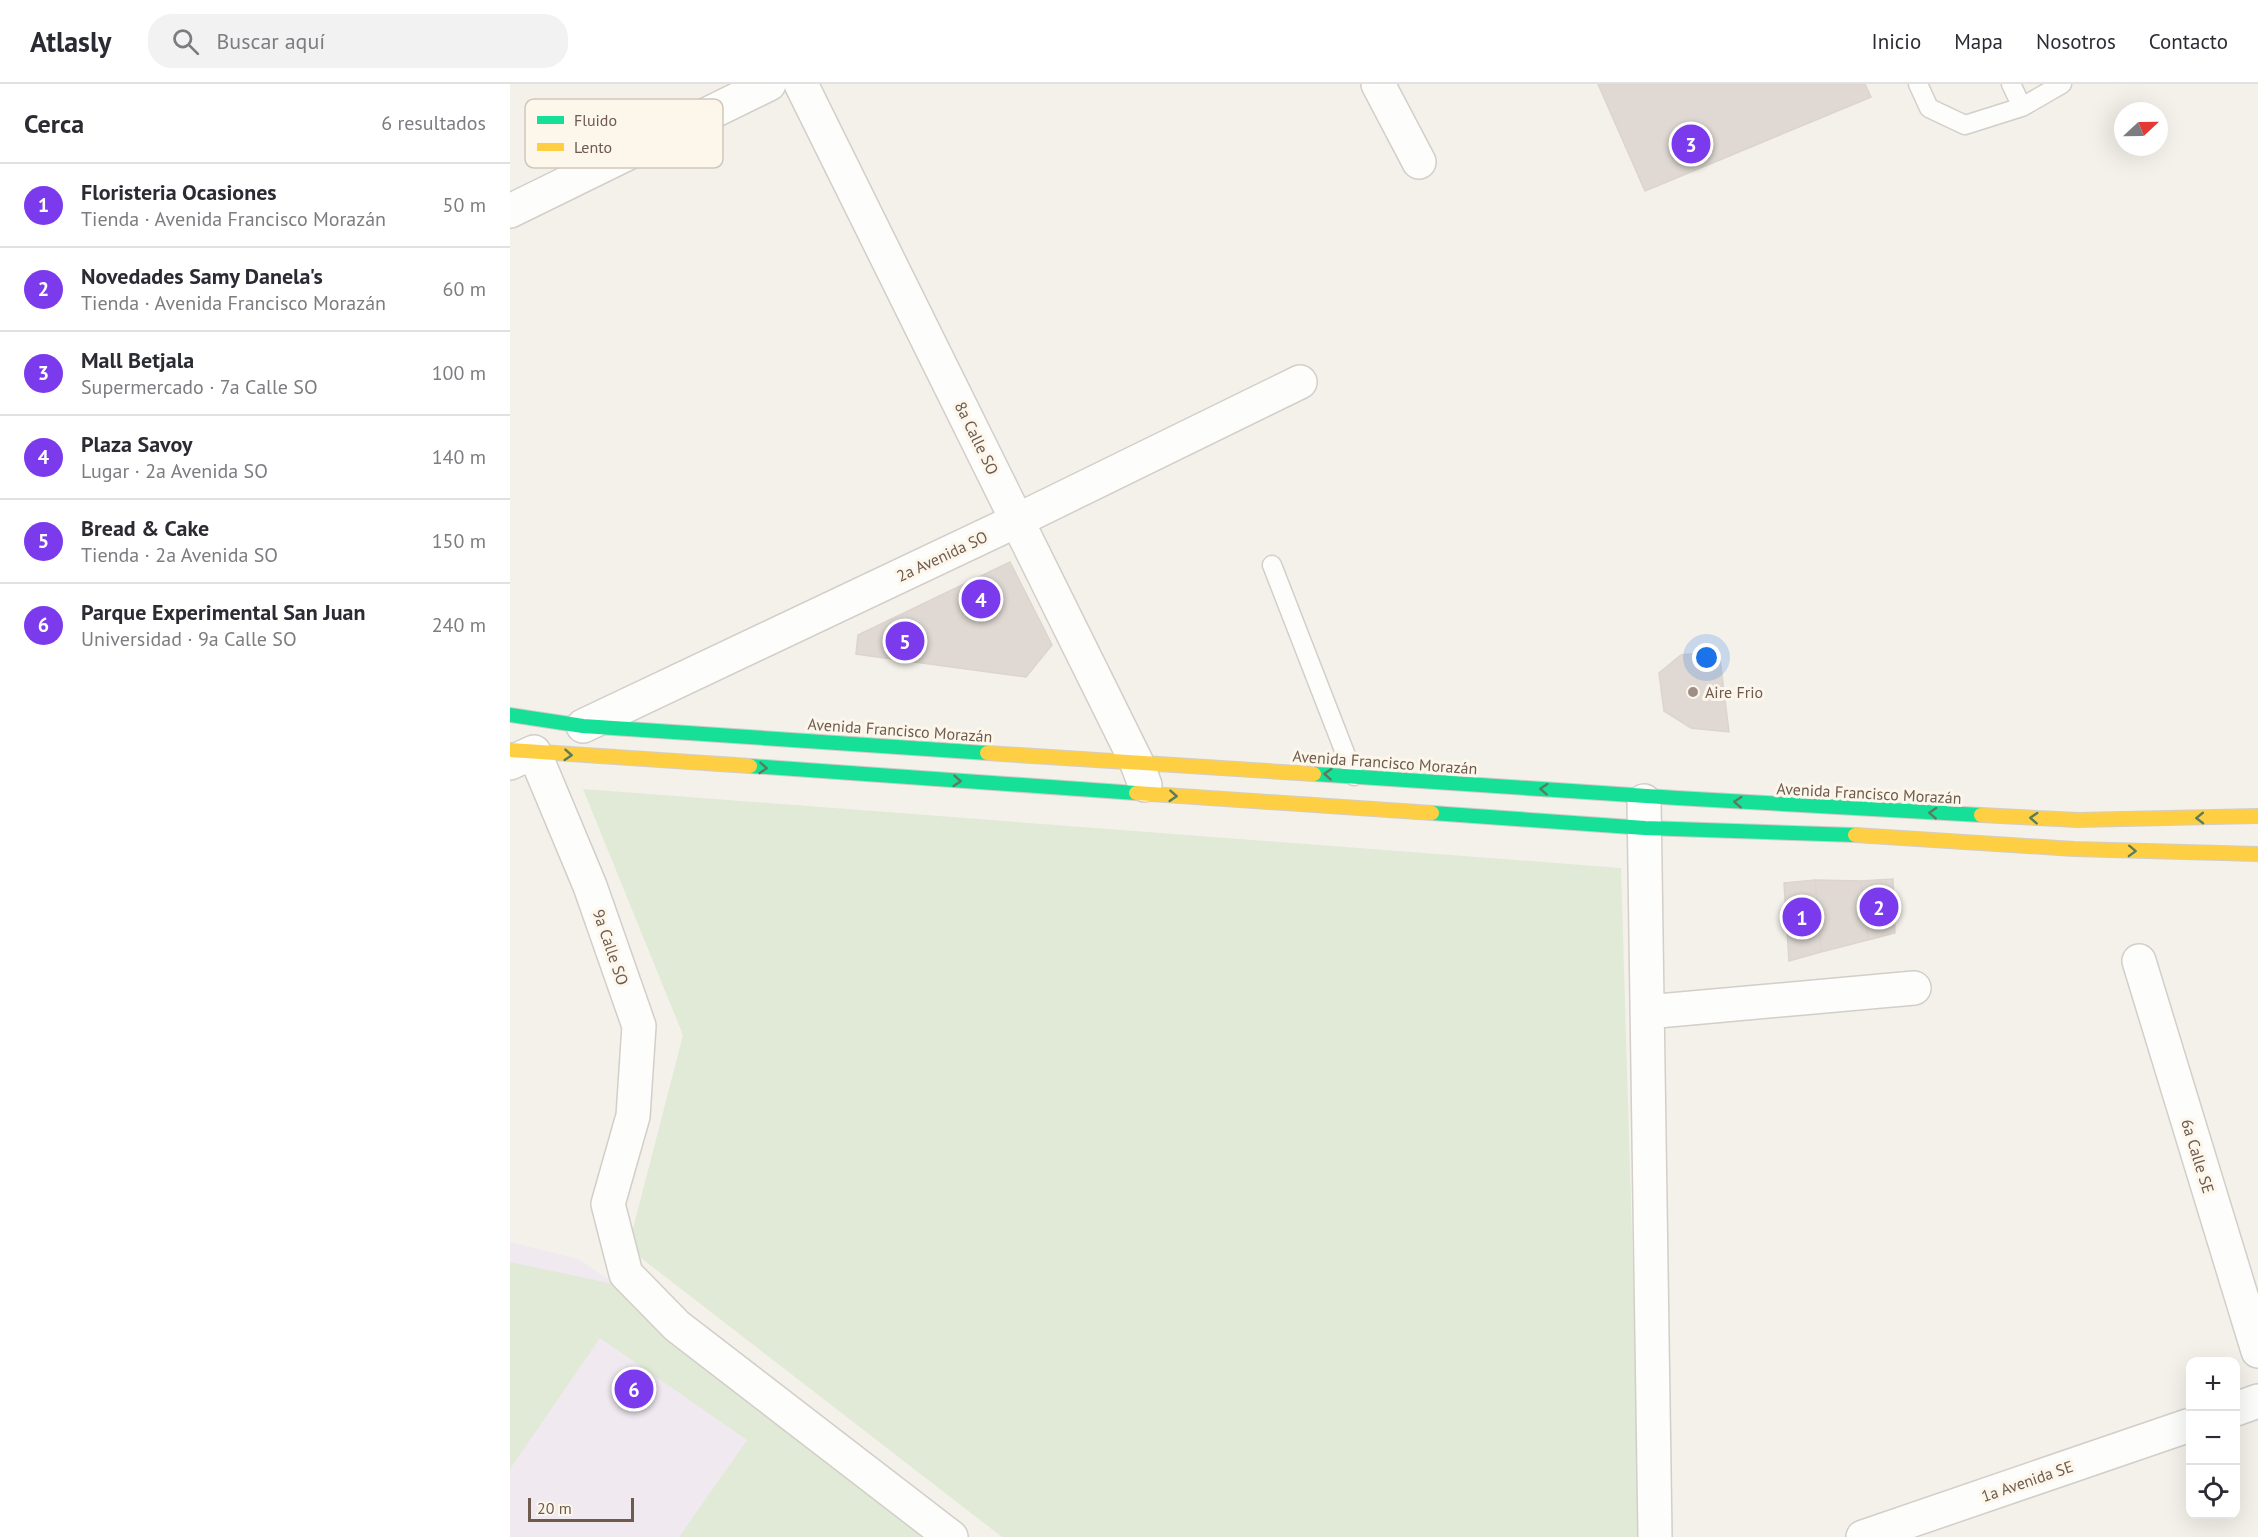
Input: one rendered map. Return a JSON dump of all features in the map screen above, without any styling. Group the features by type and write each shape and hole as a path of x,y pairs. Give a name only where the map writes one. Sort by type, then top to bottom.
{"main road":[{"name":"9a Calle SO","path":"510,701 518,755"},
{"name":"Avenida Francisco Morazán","path":"513,715 583,726 1644,796 2077,820 2258,816"},
{"path":"518,755 1645,828 1890,836 2074,849 2258,854"}],"street":[{"path":"723,107 769,84"},
{"name":"8a Calle SO","path":"801,84 1136,761 1149,795"},
{"path":"1378,84 1419,162"},
{"path":"510,211 598,168"},
{"name":"2a Avenida SO","path":"583,726 1018,520 1300,382"},
{"name":"9a Calle SO","path":"518,755 590,886 639,1026 633,1116 608,1204 626,1274 677,1326 951,1537"},
{"path":"1644,796 1655,1537"},
{"name":"6a Calle SE","path":"2139,961 2258,1351"},
{"path":"1647,1012 1914,988"},
{"path":"2240,1407 2258,1401"},
{"name":"1a Avenida SE","path":"1863,1537 2186,1426"}],"lane":[{"path":"1918,84 1929,108 1965,125 2022,107 2062,84"},
{"path":"2011,84 2022,107"},
{"path":"1272,565 1354,776"}],"shaded area":[{"path":"510,1242 578,1259 668,1318 951,1537 510,1537"}],"green space":[{"path":"583,789 1621,868 1641,1537 1002,1537 628,1248 683,1035"},
{"path":"510,1262 618,1285 951,1537 679,1537 747,1440 600,1338 510,1469"}],"building":[{"path":"1598,84 1865,84 1871,97 1645,191"},
{"path":"1010,562 1052,645 1026,677 856,654 858,635"},
{"name":"Aire Frio","path":"1719,651 1729,732 1691,728 1664,711 1659,673 1681,655"},
{"path":"1893,879 1895,933 1868,940 1861,881"},
{"path":"1815,880 1821,952 1789,961 1784,883"},
{"path":"1815,880 1861,881 1868,940 1821,952"}],"traffic: fast":[{"path":"510,715 583,726 987,753"},
{"path":"750,766 1136,793"},
{"path":"1314,774 1981,815"},
{"path":"1432,813 1645,828 1855,835"}],"traffic: slow":[{"path":"510,750 750,766"},
{"path":"987,753 1314,774"},
{"path":"1136,793 1432,813"},
{"path":"1981,815 2077,820 2258,816"},
{"path":"1855,835 2074,849 2258,854"}],"place":[{"name":"Mall Betjala","path":"1691,144"},
{"name":"Plaza Savoy","path":"981,599"},
{"name":"Bread & Cake","path":"905,641"},
{"name":"Aire Frio","path":"1693,692"},
{"name":"Novedades Samy Danela's","path":"1879,907"},
{"name":"Floristeria Ocasiones","path":"1802,917"},
{"name":"Parque Experimental San Juan","path":"634,1389"}]}
